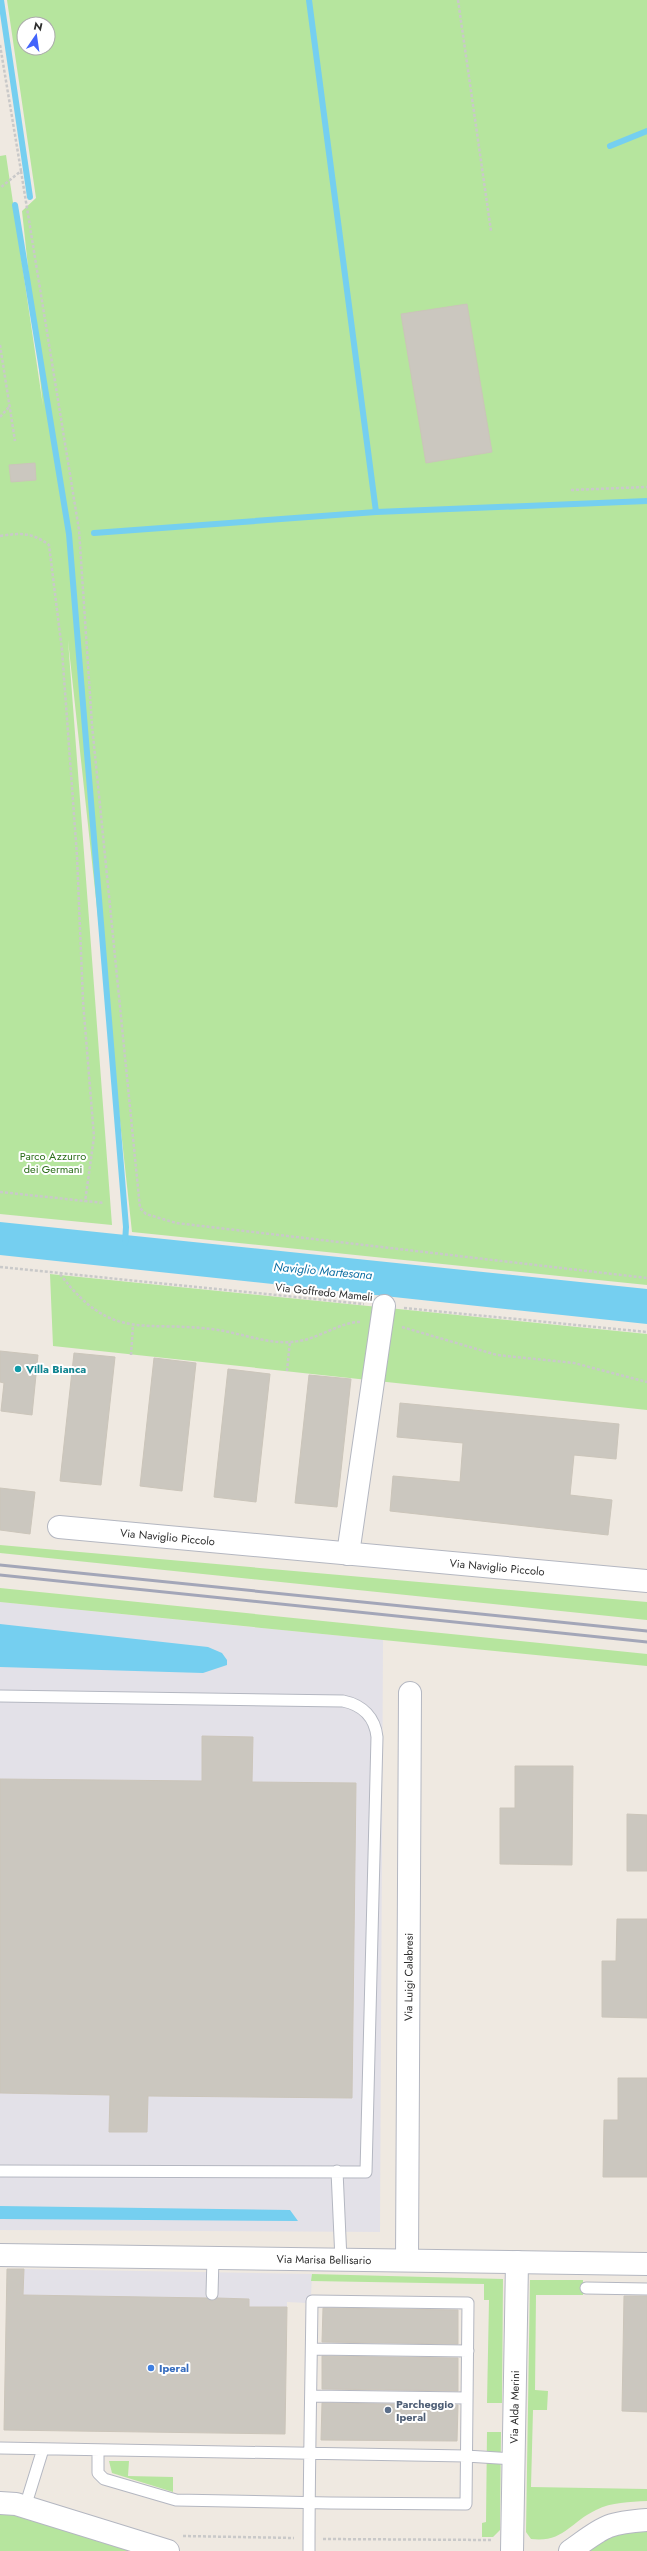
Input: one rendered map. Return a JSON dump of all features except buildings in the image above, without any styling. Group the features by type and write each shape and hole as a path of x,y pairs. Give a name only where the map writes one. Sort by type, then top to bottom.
{"street":[{"path":"348,1554 383,1314"},
{"name":"Via Naviglio Piccolo","path":"59,1527 647,1580"},
{"name":"Via Luigi Calabresi","path":"407,2260 410,1693"},
{"name":"Via Marisa Bellisario","path":"0,2255 647,2264"},
{"name":"Via Alda Merini","path":"505,2544 514,2459 517,2262"},
{"path":"0,2502 173,2543"},
{"path":"570,2551 606,2526 620,2522 647,2520"}],"lane":[{"path":"0,1696 343,1701 357,1706 369,1715 374,1722 377,1737 366,2172 0,2171"},
{"path":"337,2171 342,2260"},
{"path":"212,2294 213,2258"},
{"path":"586,2288 647,2289"},
{"path":"98,2450 98,2473 104,2479 176,2500 310,2502 466,2504 468,2303 312,2301 312,2349 310,2454 310,2502 309,2551"},
{"path":"312,2349 468,2351"},
{"path":"311,2396 467,2398"},
{"path":"0,2448 466,2456 514,2459"},
{"path":"26,2507 43,2448"}],"path":[{"path":"458,0 491,231"},
{"path":"0,45 79,530 97,779 140,1208 146,1214 176,1222 647,1278"},
{"path":"0,188 21,171"},
{"path":"0,345 15,441"},
{"path":"0,417 10,407"},
{"path":"571,490 647,487"},
{"path":"0,536 24,532 39,537 48,545 62,650 77,856 83,1001 94,1137 85,1202"},
{"path":"0,1192 104,1203"},
{"name":"Via Goffredo Mameli","path":"0,1267 383,1314 647,1332"},
{"path":"60,1274 75,1293 95,1311 117,1322 133,1325 205,1328 290,1341 310,1338 383,1314 420,1331 464,1347 497,1355 574,1363 647,1382"},
{"path":"131,1355 133,1325"},
{"path":"287,1371 290,1341"},
{"path":"173,2543 309,2539 479,2541 505,2544"}],"shaded area":[{"path":"0,1602 383,1640 380,2232 0,2230"},
{"path":"24,2269 312,2274 311,2297 307,2303 287,2302 287,2307 249,2307 249,2299 23,2295"}],"green space":[{"name":"Parco Azzurro dei Germani","path":"7,0 647,0 647,1285 132,1232 68,640 112,1225 0,1214 0,156 6,155 43,406 22,211 36,198"},
{"path":"50,1274 647,1334 647,1410 53,1346"},
{"path":"0,1545 647,1602 647,1620 0,1553"},
{"path":"0,1588 647,1654 647,1666 0,1602"},
{"path":"312,2274 503,2279 502,2403 487,2403 489,2300 484,2300 484,2284 311,2281"},
{"path":"530,2280 583,2280 583,2295 536,2295 535,2390 548,2391 547,2410 533,2410 531,2487 647,2489 647,2501 621,2503 602,2507 587,2515 559,2535 542,2539 531,2539 526,2532"},
{"path":"487,2432 501,2432 500,2530 493,2537 482,2537 482,2523 486,2522"},
{"path":"109,2461 129,2461 128,2476 173,2477 173,2492 112,2473"},
{"path":"0,2513 18,2515 131,2551 0,2551"},
{"path":"647,2530 647,2551 588,2551 613,2534"}],"water":[{"name":"Naviglio Martesana","path":"0,1222 647,1289 647,1324 0,1255"},
{"path":"0,1624 208,1647 222,1653 227,1660 227,1665 203,1673 0,1667"},
{"path":"0,2206 290,2210 298,2221 0,2219"}],"waterway":[{"path":"1,0 30,197"},
{"path":"309,0 376,512"},
{"path":"610,146 647,131"},
{"path":"15,205 69,534 126,1227 125,1243"},
{"path":"94,533 376,512 647,501"}],"railway":[{"path":"0,1565 647,1631"},
{"path":"0,1575 647,1642"}],"place":[{"name":"Villa Bianca","path":"18,1369"},
{"name":"Iperal","path":"151,2368"},
{"name":"Parcheggio Iperal","path":"388,2410"}]}
